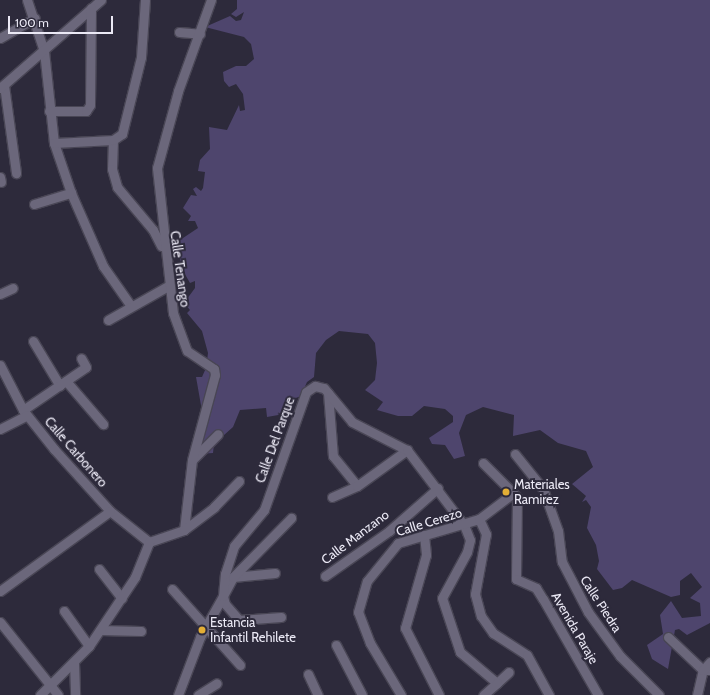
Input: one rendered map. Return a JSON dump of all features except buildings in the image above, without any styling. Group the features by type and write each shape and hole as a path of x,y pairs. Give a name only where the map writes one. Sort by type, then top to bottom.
{"street":[{"path":"27,0 35,18 44,51 49,111 54,143 71,193 103,266 131,306"},
{"path":"16,173 2,86 101,0"},
{"path":"54,143 113,140 122,134 141,57 145,0"},
{"name":"Calle Tenango","path":"184,530 192,460 212,395 214,369 187,351 168,286 157,168 186,66 200,34 211,0"},
{"path":"49,111 86,111 90,105 91,8"},
{"path":"0,38 35,18"},
{"path":"179,32 200,34"},
{"path":"113,140 112,169 128,204 153,230 167,264"},
{"path":"34,204 71,193"},
{"path":"108,320 168,286"},
{"path":"0,294 13,288"},
{"path":"33,341 63,383 103,424"},
{"path":"0,429 25,413 86,367 81,358"},
{"name":"Calle Carbonero","path":"0,365 25,413 110,511 149,542"},
{"name":"Calle Del Parque","path":"224,600 225,574 234,546 267,502 306,392 315,386 328,392"},
{"path":"328,392 352,422 407,450 438,488 464,526 470,540 467,552 444,589 443,606 460,652 497,683"},
{"path":"328,392 333,456 357,486"},
{"path":"192,460 218,434"},
{"path":"332,497 357,486 407,450"},
{"name":"Calle Piedra","path":"515,454 543,489 558,531 562,562 579,597 620,656 659,695"},
{"path":"483,463 512,494"},
{"path":"40,695 89,646 122,598 149,542 184,530 214,507 239,481"},
{"name":"Calle Manzano","path":"325,576 389,531 438,488"},
{"name":"Calle Cerezo","path":"401,695 370,643 358,612 360,596 389,551 398,543 424,535 464,526 479,519 512,494"},
{"name":"Avenida Paraje","path":"512,494 517,497 519,507 514,552 516,579 536,588 544,598 598,695"},
{"path":"0,591 110,511"},
{"path":"178,695 207,624 224,600 233,577 291,518"},
{"path":"479,519 486,534 475,594 481,616 493,633 527,655 548,695"},
{"path":"424,535 426,555 405,628 439,695"},
{"path":"99,568 122,598"},
{"path":"233,577 275,573"},
{"path":"172,589 207,624 240,665"},
{"path":"224,600 238,620 281,617"},
{"path":"64,611 89,646"},
{"path":"0,622 58,695"},
{"path":"100,630 141,631"},
{"path":"668,637 707,670"},
{"path":"336,645 362,695"},
{"path":"74,662 75,695"},
{"path":"697,695 710,662"},
{"path":"483,695 509,672"},
{"path":"308,674 318,695"},
{"path":"198,695 217,683"}],"shaded area":[{"path":"237,0 710,0 710,623 687,635 679,629 675,630 668,669 652,659 647,645 663,634 660,615 671,601 682,618 701,616 700,603 690,598 702,587 691,573 680,581 680,595 671,597 632,580 622,588 613,590 597,569 599,561 596,545 587,528 591,507 586,500 582,502 586,496 572,484 593,467 586,451 558,443 540,430 513,436 514,415 483,407 466,415 459,433 465,456 454,459 445,445 432,444 429,438 453,422 453,416 445,409 424,406 412,416 398,416 377,410 383,402 365,390 375,380 377,363 375,343 368,334 339,331 326,340 316,353 314,377 307,382 301,396 288,401 284,414 267,417 266,408 240,410 233,427 214,444 213,453 199,454 202,411 196,377 202,377 206,368 208,353 202,331 187,313 190,310 184,303 195,288 195,281 190,283 182,269 178,249 180,240 198,228 195,221 188,221 191,216 183,208 191,195 197,196 193,189 196,187 201,191 203,188 205,172 198,171 200,160 210,149 209,127 227,130 239,105 240,111 245,110 243,94 236,84 229,87 224,81 223,72 236,66 246,66 254,59 251,44 244,37 205,27 230,16 236,21 241,20 244,12 236,17 231,14 237,9"}],"place":[{"name":"Materiales Ramirez","path":"506,492"},
{"name":"Estancia Infantil Rehilete","path":"202,630"}]}
